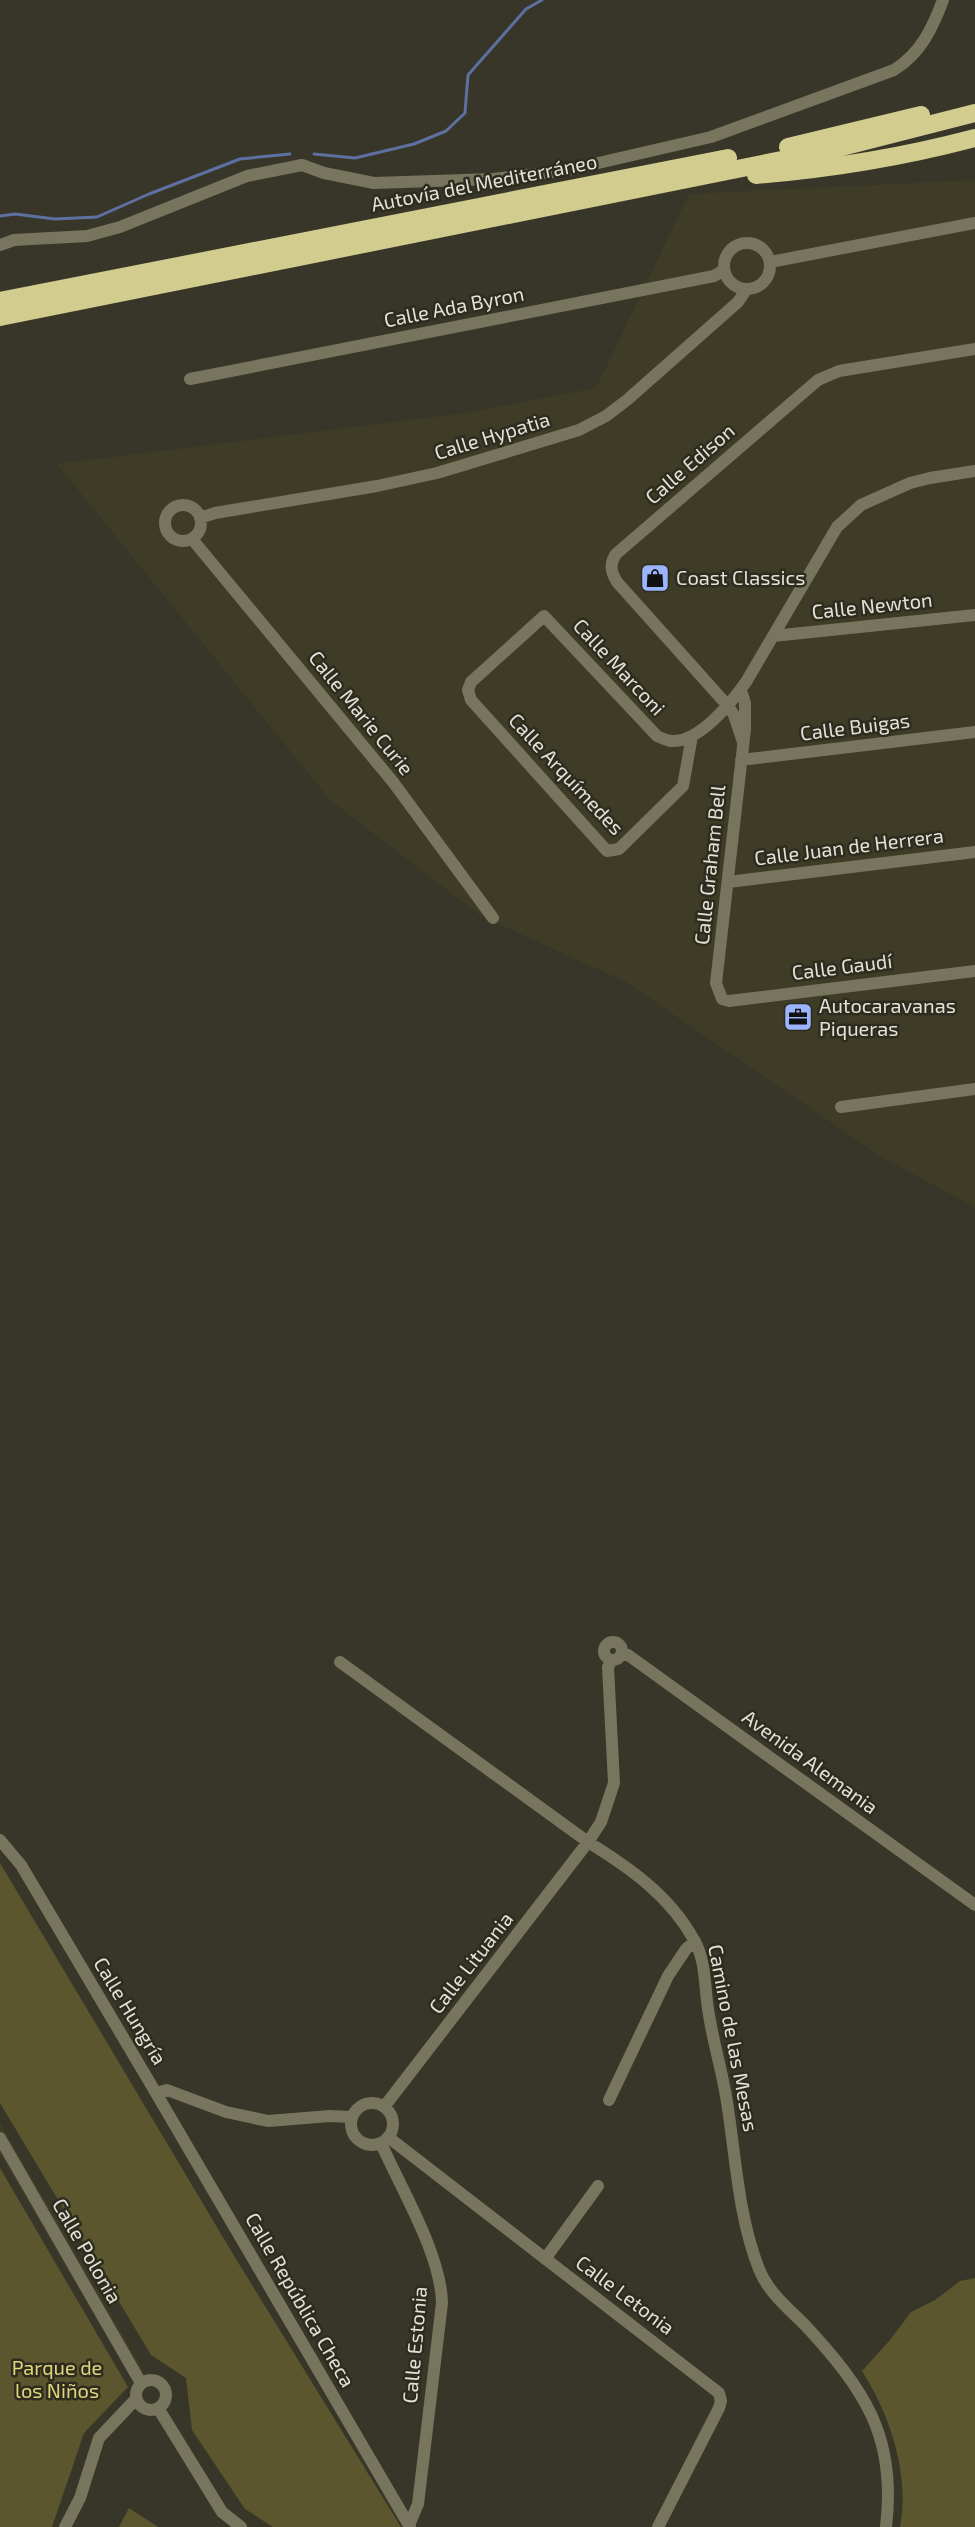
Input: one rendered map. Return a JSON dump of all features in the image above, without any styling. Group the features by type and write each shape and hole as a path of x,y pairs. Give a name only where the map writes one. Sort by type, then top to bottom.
{"highway":[{"name":"Autovía del Mediterráneo","path":"0,302 782,148 880,126 975,100"},
{"name":"Autovía del Mediterráneo","path":"0,317 858,144 975,112"},
{"name":"Autovía del Mediterráneo","path":"658,186 822,169 975,140"}],"street":[{"path":"0,245 14,240 87,236 120,227 247,176 302,165 324,173 374,183 494,178 568,170 711,137 894,70 909,61 917,52 932,27 943,0"},
{"path":"770,262 975,223"},
{"path":"747,243 761,249 770,262 765,281 753,289 746,290 732,284 724,270 727,255 732,249 747,243"},
{"name":"Calle Ada Byron","path":"190,379 714,276 724,270"},
{"name":"Calle Hypatia","path":"200,518 215,513 377,486 437,473 579,430 606,416 627,400 738,302 746,290"},
{"name":"Calle Edison","path":"729,706 617,582 611,567 615,554 802,392 828,375 975,349"},
{"path":"692,736 729,706 741,690 837,527 861,505 910,483 975,471"},
{"path":"185,505 195,510 200,518 200,528 192,539 180,541 171,537 165,528 165,518 175,507 185,505"},
{"name":"Calle Marie Curie","path":"192,539 393,782 493,918"},
{"name":"Calle Newton","path":"773,636 975,615"},
{"name":"Calle Marconi","path":"544,616 657,736 671,741 692,736"},
{"name":"Calle Arquímedes","path":"544,616 471,682 468,690 471,700 607,851 619,849 683,786 692,736"},
{"name":"Calle Graham Bell","path":"718,993 717,983 743,742 745,703 741,690"},
{"name":"Calle Graham Bell","path":"729,706 743,742"},
{"name":"Calle Buigas","path":"741,760 975,732"},
{"name":"Calle Juan de Herrera","path":"728,882 975,852"},
{"name":"Calle Gaudí","path":"718,993 722,999 729,1001 975,971"},
{"path":"841,1107 975,1089"},
{"name":"Avenida Alemania","path":"616,1657 628,1655 975,1905"},
{"name":"Calle Lituania","path":"384,2107 601,1822 614,1783 608,1667 616,1657"},
{"name":"Camino de las Mesas","path":"340,1662 588,1842 618,1861 660,1894 681,1918 695,1941 702,1964 709,2016 722,2068 745,2219 754,2254 765,2282 774,2294 829,2351 866,2402 886,2457 889,2488 886,2527"},
{"name":"Calle Hungría","path":"0,1840 21,1865 156,2092 167,2090 187,2095 226,2112 268,2121 330,2116 352,2117"},
{"path":"609,2100 668,1976 686,1948 695,1941"},
{"name":"Calle República Checa","path":"156,2092 410,2526"},
{"path":"366,2103 384,2107 392,2118 392,2131 385,2140 374,2145 360,2142 352,2131 352,2117 360,2106 366,2103"},
{"name":"Calle Polonia","path":"0,2138 141,2383"},
{"name":"Calle Estonia","path":"385,2140 435,2262 442,2289 418,2504 410,2526"},
{"name":"Calle Letonia","path":"385,2140 719,2393 721,2401 719,2408 658,2527"},
{"path":"545,2259 598,2186"},
{"path":"156,2380 164,2386 166,2396 158,2408 144,2409 136,2399 136,2390 141,2383 156,2380"},
{"path":"65,2527 80,2498 99,2438 136,2399"},
{"path":"158,2408 222,2512 242,2527"}],"shaded area":[{"path":"975,180 975,1207 883,1158 626,982 481,916 330,800 57,464 466,413 596,388 689,194"},
{"path":"0,2122 144,2371 131,2379 0,2154"}],"green space":[{"path":"0,1863 236,2259 401,2527 273,2527 245,2509 192,2430 186,2378 151,2355 0,2103"},
{"name":"Parque de los Niños","path":"0,2168 128,2387 84,2433 52,2527 0,2527"},
{"path":"975,2278 975,2527 900,2527 902,2486 900,2466 881,2406 862,2371 911,2312 935,2300 960,2281"},
{"path":"129,2508 158,2527 119,2527"}],"waterway":[{"path":"314,154 355,158 414,144 446,131 465,113 468,75 526,9 542,0"},
{"path":"0,216 15,214 55,219 97,217 240,159 290,154"}],"place":[{"name":"Coast Classics","path":"655,578"},
{"name":"Autocaravanas Piqueras","path":"798,1017"}]}
